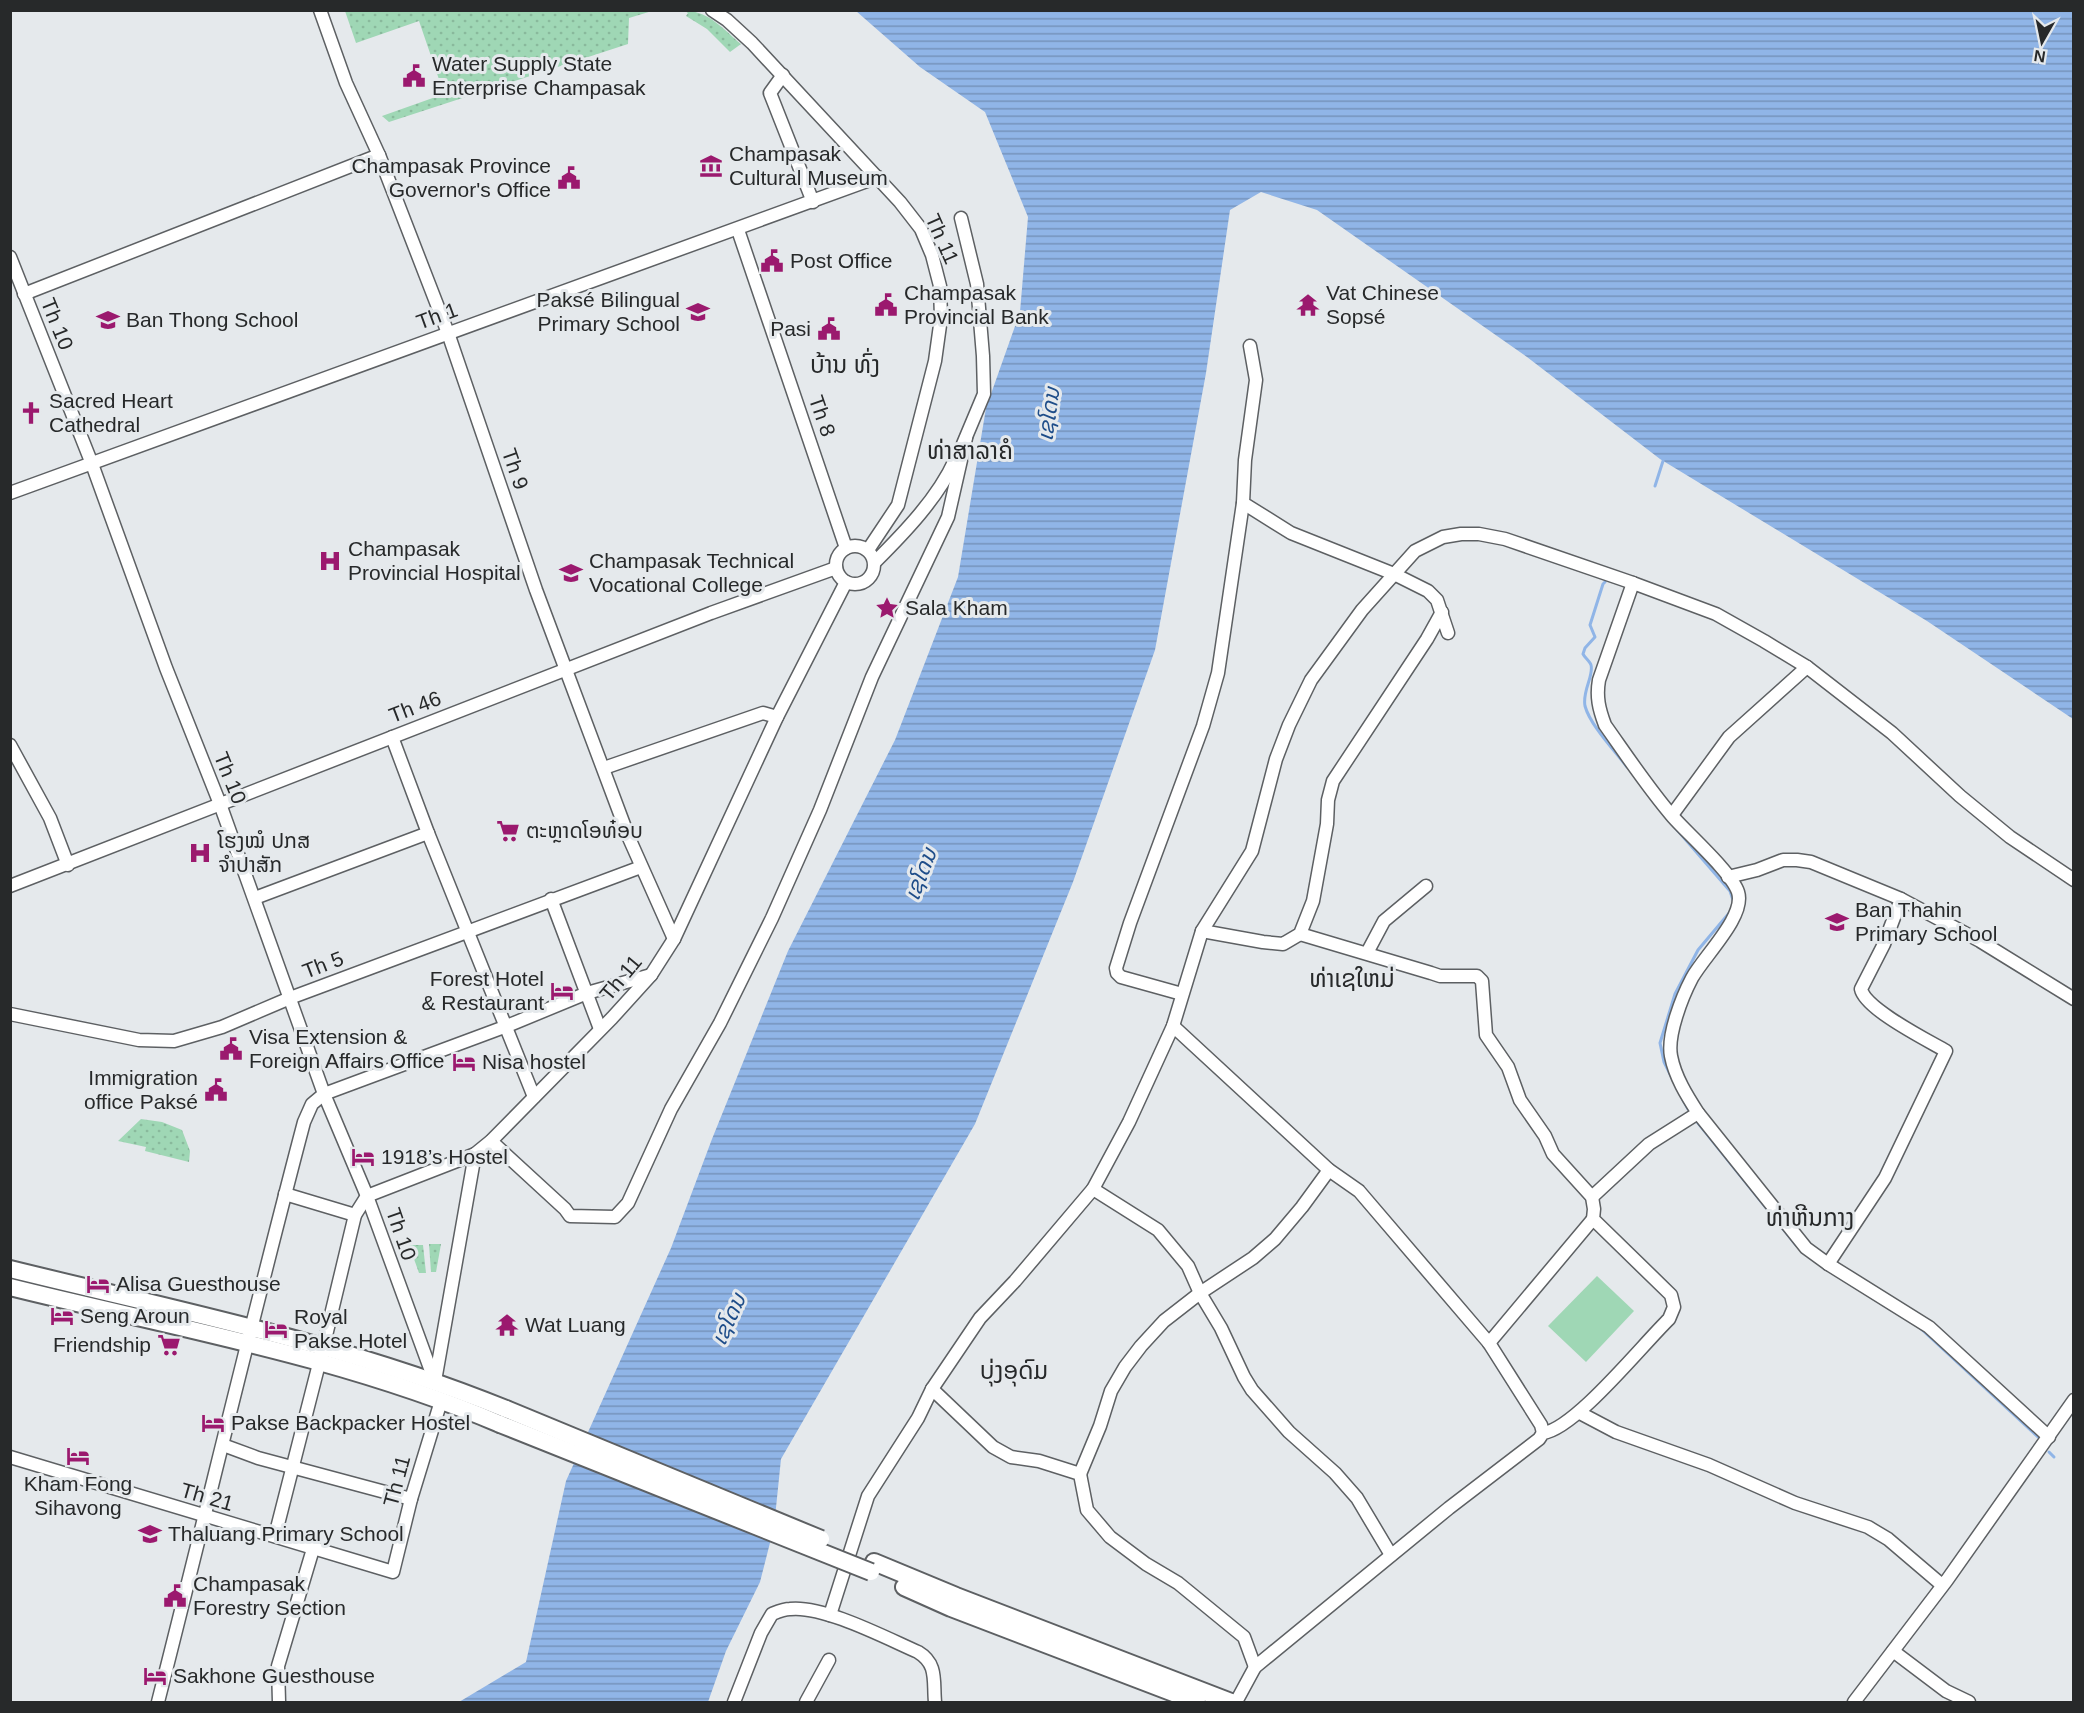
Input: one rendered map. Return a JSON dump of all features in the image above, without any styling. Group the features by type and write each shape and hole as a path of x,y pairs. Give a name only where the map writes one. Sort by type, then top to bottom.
{"highway":[{"path":"10,1269 249,1335 435,1382 503,1416 872,1567 924,1584 1233,1702"},
{"path":"10,1287 249,1335"},
{"path":"321,1354 441,1401 503,1416"},
{"path":"872,1567 951,1608 1197,1702"}],"street":[{"name":"Th 9","path":"320,10 346,83 380,155 448,333 566,671 641,867 674,939"},
{"name":"Th 11","path":"712,10 727,20 783,75 878,177 921,229 932,255 940,286 941,318 935,361 898,505 868,550"},
{"path":"783,75 770,93 813,202"},
{"path":"24,294 380,155"},
{"name":"Th 1","path":"10,493 738,230 761,219 878,177"},
{"path":"874,562 907,530 950,472 984,394 977,284 961,218"},
{"name":"Th 8","path":"738,230 846,548"},
{"name":"Th 10","path":"10,257 92,464 166,668 255,898 324,1094 366,1196 435,1382"},
{"path":"1182,994 1121,977 1116,968 1130,923 1200,736 1218,673 1243,503 1245,460 1256,380 1250,346"},
{"path":"491,1141 570,1216 615,1217 628,1203 671,1109 720,1023 762,939 820,810 872,677 948,517 966,438"},
{"path":"1243,503 1291,533 1394,574 1428,591 1437,600 1448,633"},
{"path":"830,1615 868,1496 918,1418 932,1389 980,1318 1015,1281 1093,1189 1129,1122 1173,1026 1202,931 1252,851 1276,759 1289,725 1311,680 1362,610 1415,551 1443,537 1461,534 1479,534 1505,539 1716,614 1807,667 1892,733 1960,796 2010,837 2073,880"},
{"path":"855,545 868,550 874,562 874,569 867,580 859,584 846,582 836,568 837,557 846,548 855,545"},
{"name":"Th 46","path":"10,886 711,614 836,568"},
{"name":"Th 11","path":"366,1196 475,1154 491,1141 651,975 674,939 777,717 846,582"},
{"path":"1634,583 1599,680 1598,708 1605,725 1672,815 1728,877 1738,891 1740,903 1736,914 1692,978 1680,1006 1672,1034 1670,1055 1677,1075 1698,1113 1806,1248 1929,1327 2013,1407 2049,1437"},
{"path":"1202,931 1283,944 1300,934 1312,901 1333,781 1427,639 1442,612"},
{"path":"1672,815 1729,737 1807,667"},
{"path":"604,768 763,713 777,717"},
{"path":"392,737 534,1097"},
{"path":"10,745 50,818 68,865"},
{"path":"255,898 428,833"},
{"path":"1728,877 1757,870 1783,860 1811,862 1901,899 1980,941 2073,999"},
{"name":"Th 5","path":"10,1014 139,1040 174,1041 222,1027 290,998 641,867"},
{"path":"1367,953 1384,921 1426,886"},
{"path":"551,899 600,1029"},
{"path":"1828,1264 1885,1178 1946,1052 1889,1018 1862,996 1861,989 1884,944 1901,899"},
{"path":"1300,934 1437,975 1477,976 1482,981 1486,1035 1508,1067 1520,1100 1545,1136 1553,1154 1592,1197 1593,1219 1489,1343"},
{"path":"158,1702 303,1122 312,1104 324,1094 507,1026 587,993 651,975"},
{"path":"1173,1026 1329,1170 1359,1191 1489,1343 1541,1425 1543,1433 1539,1440 1449,1508 1255,1667 1233,1702"},
{"path":"1592,1197 1648,1144 1698,1113"},
{"path":"435,1382 475,1154"},
{"path":"1255,1667 1244,1637 1173,1580 1146,1564 1110,1537 1087,1510 1080,1474 1112,1391 1125,1367 1141,1346 1164,1321 1200,1293 1253,1258 1275,1239 1329,1170"},
{"path":"1093,1189 1158,1230 1188,1266 1252,1390 1289,1432 1335,1473 1357,1498 1391,1556"},
{"path":"285,1194 355,1215"},
{"path":"275,1536 355,1215 366,1196"},
{"path":"1543,1433 1552,1432 1580,1413 1669,1319 1674,1307 1671,1295 1593,1219"},
{"path":"932,1389 993,1447 1011,1457 1039,1461 1080,1474"},
{"path":"1854,1702 1942,1586 2073,1400"},
{"name":"Th 11","path":"393,1572 411,1499 441,1401"},
{"path":"1580,1413 1616,1432 1709,1465 1795,1503 1869,1527 1888,1539 1942,1586"},
{"path":"223,1445 258,1458 411,1499"},
{"name":"Th 21","path":"10,1457 393,1572"},
{"path":"279,1702 278,1666 314,1549"},
{"path":"734,1702 761,1633 772,1614 788,1609 806,1609 830,1615 928,1658 932,1666 935,1702"},
{"path":"1893,1651 1946,1691 1969,1702"},
{"path":"806,1702 829,1660"}],"green space":[{"path":"345,10 652,11 629,18 628,44 389,122 382,116 444,94 419,21 356,43"},
{"path":"685,11 708,17 741,44 730,52 707,29 686,16 688,13"},
{"path":"141,1119 162,1122 182,1130 190,1151 189,1162 145,1151 146,1147 118,1141"},
{"path":"429,1244 441,1244 436,1272 431,1272"},
{"path":"409,1245 423,1245 426,1273 419,1273"},
{"path":"1597,1276 1634,1311 1586,1362 1548,1326"}],"water":[{"name":"ເຊໂດນ","path":"856,11 2073,11 2073,719 1927,621 1660,459 1527,357 1317,210 1261,192 1230,210 1206,373 1155,650 1073,882 975,1124 781,1459 774,1527 760,1582 726,1651 708,1702 459,1702 526,1662 566,1481 671,1248 712,1139 788,951 895,740 958,577 986,408 1020,312 1028,217 985,112 920,67"}],"waterway":[{"path":"1655,486 1663,461"},
{"path":"1605,582 1590,625 1595,637 1585,648 1583,654 1591,669 1585,706 1597,729 1627,767"},
{"path":"1666,817 1730,891 1733,900"},
{"path":"1672,1078 1664,1062 1660,1043 1675,994 1698,950 1730,912"},
{"path":"1682,1098 1688,1109"},
{"path":"1698,1123 1796,1245"},
{"path":"1918,1326 2038,1437"},
{"path":"2049,1452 2054,1457"}],"place":[{"name":"Water Supply State Enterprise Champasak","path":"414,76"},
{"name":"Champasak Cultural Museum","path":"711,166"},
{"name":"Champasak Province Governor's Office","path":"569,178"},
{"name":"Post Office","path":"772,261"},
{"name":"Champasak Provincial Bank","path":"886,305"},
{"name":"Vat Chinese Sopsé","path":"1308,305"},
{"name":"Paksé Bilingual Primary School","path":"698,312"},
{"name":"Ban Thong School","path":"108,320"},
{"name":"Pasi","path":"829,329"},
{"name":"Sacred Heart Cathedral","path":"31,413"},
{"name":"Champasak Provincial Hospital","path":"330,561"},
{"name":"Champasak Technical Vocational College","path":"571,573"},
{"name":"Sala Kham","path":"887,608"},
{"name":"ຕະຫຼາດໂອທ໋ອບ","path":"508,831"},
{"name":"ໂຮງໝໍ ປກສ ຈຳປາສັກ","path":"200,853"},
{"name":"Ban Thahin Primary School","path":"1837,922"},
{"name":"Forest Hotel & Restaurant","path":"562,991"},
{"name":"Visa Extension & Foreign Affairs Office","path":"231,1049"},
{"name":"Nisa hostel","path":"464,1062"},
{"name":"Immigration office Paksé","path":"216,1090"},
{"name":"1918’s Hostel","path":"363,1157"},
{"name":"Alisa Guesthouse","path":"98,1284"},
{"name":"Seng Aroun","path":"62,1316"},
{"name":"Wat Luang","path":"507,1325"},
{"name":"Royal Pakse Hotel","path":"276,1329"},
{"name":"Friendship","path":"169,1345"},
{"name":"Pakse Backpacker Hostel","path":"213,1423"},
{"name":"Kham Fong Sihavong","path":"78,1456"},
{"name":"Thaluang Primary School","path":"150,1534"},
{"name":"Champasak Forestry Section","path":"175,1596"},
{"name":"Sakhone Guesthouse","path":"155,1676"}],"district":[{"name":"ບ້ານ ທົ່ງ","path":"845,365"},
{"name":"ທ່າສາລາຄໍ","path":"970,451"},
{"name":"ທ່າເຊໃຫມ່","path":"1352,979"},
{"name":"ທ່າຫີນກາງ","path":"1810,1218"},
{"name":"ບຸ່ງອຸດົມ","path":"1014,1371"}]}
